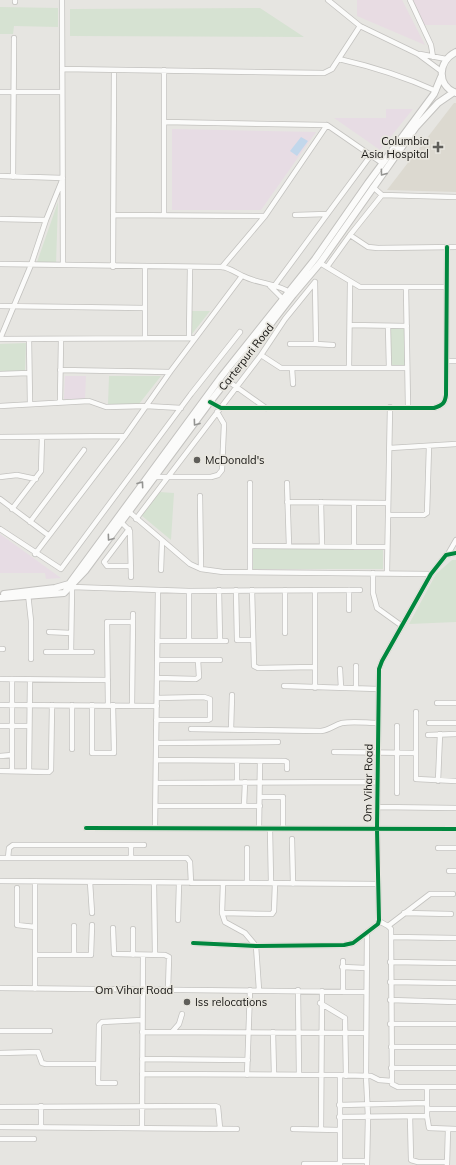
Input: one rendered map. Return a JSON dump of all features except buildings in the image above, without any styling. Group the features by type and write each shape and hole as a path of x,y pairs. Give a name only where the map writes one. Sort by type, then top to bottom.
{"main road":[{"path":"446,60 456,52"},
{"name":"Carterpuri Road","path":"126,510 154,478 210,402 228,381 382,163 436,91 446,60"},
{"path":"441,74 444,84 455,93"},
{"name":"Carterpuri Road","path":"291,293 320,263 426,114 438,103 455,93"},
{"name":"Carterpuri Road","path":"70,586 221,377 285,301"},
{"path":"0,598 70,586"},
{"path":"0,594 27,593"}],"street":[{"path":"62,0 63,265"},
{"path":"328,0 360,26 418,54 446,60"},
{"path":"410,0 431,46 433,57"},
{"path":"62,69 324,73 332,69 360,26"},
{"path":"13,177 14,38"},
{"path":"418,54 441,74"},
{"path":"339,59 382,69 405,77 436,91"},
{"path":"114,70 114,267"},
{"path":"164,70 164,215"},
{"path":"0,92 62,92"},
{"path":"164,122 327,125 382,163"},
{"path":"222,267 265,216 327,125"},
{"path":"273,286 370,155"},
{"path":"0,176 63,178"},
{"path":"63,178 46,220 31,265 0,339 195,338"},
{"path":"373,187 382,195 456,197"},
{"path":"327,267 382,195"},
{"path":"294,215 327,214"},
{"path":"113,215 265,216"},
{"path":"0,219 46,220"},
{"path":"350,235 368,247 456,247"},
{"path":"219,410 266,408 434,408 444,404 446,395 447,361 447,247"},
{"path":"320,263 350,283 360,287 447,287"},
{"path":"0,264 145,268 222,267 231,269 242,276 291,293"},
{"path":"189,338 190,267"},
{"path":"145,268 145,338"},
{"path":"35,554 125,436 170,372 242,276"},
{"path":"308,276 315,282 316,344"},
{"path":"136,519 237,388 285,319 315,282"},
{"path":"349,368 350,283"},
{"path":"273,286 285,301"},
{"path":"406,287 408,407"},
{"path":"0,306 145,308"},
{"path":"350,325 407,326"},
{"path":"388,326 389,368"},
{"path":"0,529 58,569 62,568 181,408 240,332"},
{"path":"30,339 30,404"},
{"path":"60,402 61,339"},
{"path":"290,344 334,345"},
{"path":"261,355 277,367 407,368"},
{"path":"447,361 456,361"},
{"path":"292,368 293,384"},
{"path":"60,370 170,372"},
{"path":"0,374 29,373"},
{"path":"228,381 266,408"},
{"path":"0,406 89,401 106,407 146,406 181,408"},
{"path":"154,478 211,477 218,475 222,470 224,424 219,410 210,402"},
{"path":"387,573 390,407"},
{"path":"0,437 125,436"},
{"path":"12,509 36,479 42,468 42,437"},
{"path":"390,448 456,444"},
{"path":"388,515 424,515 427,513 429,446"},
{"path":"30,522 84,450"},
{"path":"0,477 17,475 36,479"},
{"path":"250,483 250,572"},
{"path":"287,483 289,546"},
{"path":"200,496 201,570"},
{"path":"0,499 48,535"},
{"path":"287,502 388,503"},
{"path":"321,502 322,546"},
{"path":"354,503 354,547"},
{"path":"126,510 190,564 201,570 223,572 431,574"},
{"path":"119,520 129,529 131,577"},
{"path":"129,529 104,562 107,566 131,566"},
{"name":"Om Vihar Road","path":"379,921 377,807 378,689 380,665 431,574 443,557 448,554 456,540"},
{"path":"161,570 162,541"},
{"path":"250,546 387,547"},
{"path":"448,554 456,553"},
{"path":"373,573 373,593 377,608 402,626"},
{"path":"71,652 70,586 189,591 360,590"},
{"path":"155,828 158,590"},
{"path":"157,641 223,641 219,590"},
{"path":"236,590 237,640 252,640"},
{"path":"252,590 252,663 256,668 315,667"},
{"path":"285,590 285,633"},
{"path":"349,590 349,610"},
{"path":"189,591 189,641"},
{"path":"315,591 315,688"},
{"path":"27,593 32,631 31,659"},
{"path":"132,706 133,614"},
{"path":"92,705 92,753 114,753 108,680 107,622 132,622"},
{"path":"49,632 71,633"},
{"path":"46,652 92,652"},
{"path":"157,660 220,660"},
{"path":"157,678 196,679 198,676 198,660"},
{"path":"356,666 356,688"},
{"path":"340,669 341,688"},
{"path":"0,679 108,680"},
{"path":"12,679 12,771"},
{"path":"29,772 30,680"},
{"path":"284,686 378,689"},
{"path":"232,694 232,730"},
{"path":"156,720 208,720 210,718 210,701 208,698 157,698"},
{"path":"437,703 456,703"},
{"path":"0,705 156,706"},
{"path":"0,771 49,772 51,770 52,705"},
{"path":"72,705 72,749"},
{"path":"416,712 416,779 456,781"},
{"path":"191,729 321,731 330,730 338,724 346,722 378,723"},
{"path":"429,722 456,723"},
{"path":"0,726 29,726"},
{"path":"396,793 397,726"},
{"path":"438,781 440,734"},
{"path":"428,735 456,734"},
{"path":"156,742 278,742"},
{"path":"334,752 416,753"},
{"path":"0,756 12,755"},
{"path":"156,760 285,761 286,769"},
{"path":"237,761 237,782"},
{"path":"259,829 260,761"},
{"path":"244,806 245,782"},
{"path":"156,783 378,782"},
{"path":"260,797 283,797 283,829"},
{"path":"156,806 260,806"},
{"path":"377,807 456,808"},
{"path":"86,828 456,829"},
{"path":"222,913 272,914 274,911 270,829"},
{"path":"292,839 292,884"},
{"path":"8,858 9,848 12,845 144,845"},
{"path":"131,845 131,858"},
{"path":"247,883 248,848"},
{"path":"438,848 456,848"},
{"path":"0,858 188,859 190,862 191,883"},
{"path":"449,871 456,871"},
{"path":"0,881 378,884"},
{"path":"35,882 35,989"},
{"path":"90,882 92,913"},
{"path":"154,883 155,954"},
{"path":"178,920 179,883"},
{"path":"224,883 222,913 225,922 245,933 256,946 259,990"},
{"path":"17,888 17,925 35,927"},
{"path":"388,926 430,894 453,894"},
{"path":"404,913 451,914"},
{"path":"193,944 256,946 344,945 353,943 367,933 379,921 388,926 391,937 390,1024 391,1068 394,1086 456,1087"},
{"path":"35,955 92,954 92,925"},
{"path":"74,926 74,955"},
{"path":"113,928 114,954 155,954 169,957 168,990"},
{"path":"133,929 133,955"},
{"path":"304,1164 367,1163 367,933"},
{"path":"391,937 456,938"},
{"path":"142,1128 143,955"},
{"path":"343,961 343,992"},
{"path":"390,962 456,963"},
{"path":"342,967 366,968"},
{"path":"390,982 456,983"},
{"name":"Om Vihar Road","path":"0,988 298,990 366,992"},
{"path":"247,1075 250,990"},
{"path":"298,990 299,1075"},
{"path":"321,1130 322,1076 320,1003 322,991"},
{"path":"390,1000 456,1002"},
{"path":"320,1003 345,1018 346,1076"},
{"path":"172,1032 179,1024 182,1014"},
{"path":"114,1083 98,1083 100,1023 142,1020"},
{"path":"390,1024 456,1024"},
{"path":"0,1031 50,1031"},
{"path":"142,1032 366,1033"},
{"path":"273,1032 274,1075"},
{"path":"391,1047 456,1047"},
{"path":"0,1053 38,1052 42,1063 46,1064 98,1064"},
{"path":"142,1059 248,1060"},
{"path":"391,1068 456,1068"},
{"path":"142,1074 340,1075 366,1076 382,1081 392,1081"},
{"path":"340,1075 340,1164"},
{"path":"427,1087 426,1109 429,1128 456,1129"},
{"path":"339,1105 427,1103"},
{"path":"40,1127 41,1106"},
{"path":"0,1107 217,1106 220,1128"},
{"path":"426,1109 456,1109"},
{"path":"410,1116 411,1160 418,1162 447,1163 448,1129"},
{"path":"339,1117 427,1116"},
{"path":"0,1127 237,1129"},
{"path":"293,1129 340,1130"},
{"path":"0,1139 34,1139"}],"shaded area":[{"path":"357,0 402,0 425,45 357,16"},
{"path":"410,0 456,0 456,25 422,25"},
{"name":"Columbia Asia Hospital","path":"454,103 456,103 456,192 387,190"},
{"path":"386,109 413,109 380,150 334,118 386,118"},
{"path":"172,129 316,132 261,210 172,210"},
{"path":"65,376 86,376 85,399 64,399"},
{"path":"0,534 61,578 46,579 45,573 0,573"}],"green space":[{"path":"0,7 58,8 58,27 14,26 13,34 0,34"},
{"path":"260,8 304,37 70,36 70,9"},
{"path":"58,202 56,265 36,265"},
{"path":"191,311 210,311 192,334"},
{"path":"391,328 405,328 405,366 391,366"},
{"path":"26,343 25,371 0,371 0,344"},
{"path":"109,376 161,376 139,404 108,404"},
{"path":"159,492 174,493 171,540 141,515"},
{"path":"253,548 383,549 383,569 253,569"},
{"path":"452,560 456,560 456,622 409,624 436,574"}],"water":[{"path":"301,137 308,141 297,156 290,151"}],"cycle path":[{"path":"210,402 221,408 434,408 441,405 444,402 446,395 447,247"},
{"path":"193,943 256,946 344,945 353,943 378,924 377,829 379,669 382,661 431,574 446,555 456,553"},
{"path":"86,828 456,829"}],"place":[{"name":"Columbia Asia Hospital","path":"438,147"},
{"name":"McDonald's","path":"197,460"},
{"name":"Iss relocations","path":"187,1002"}]}
